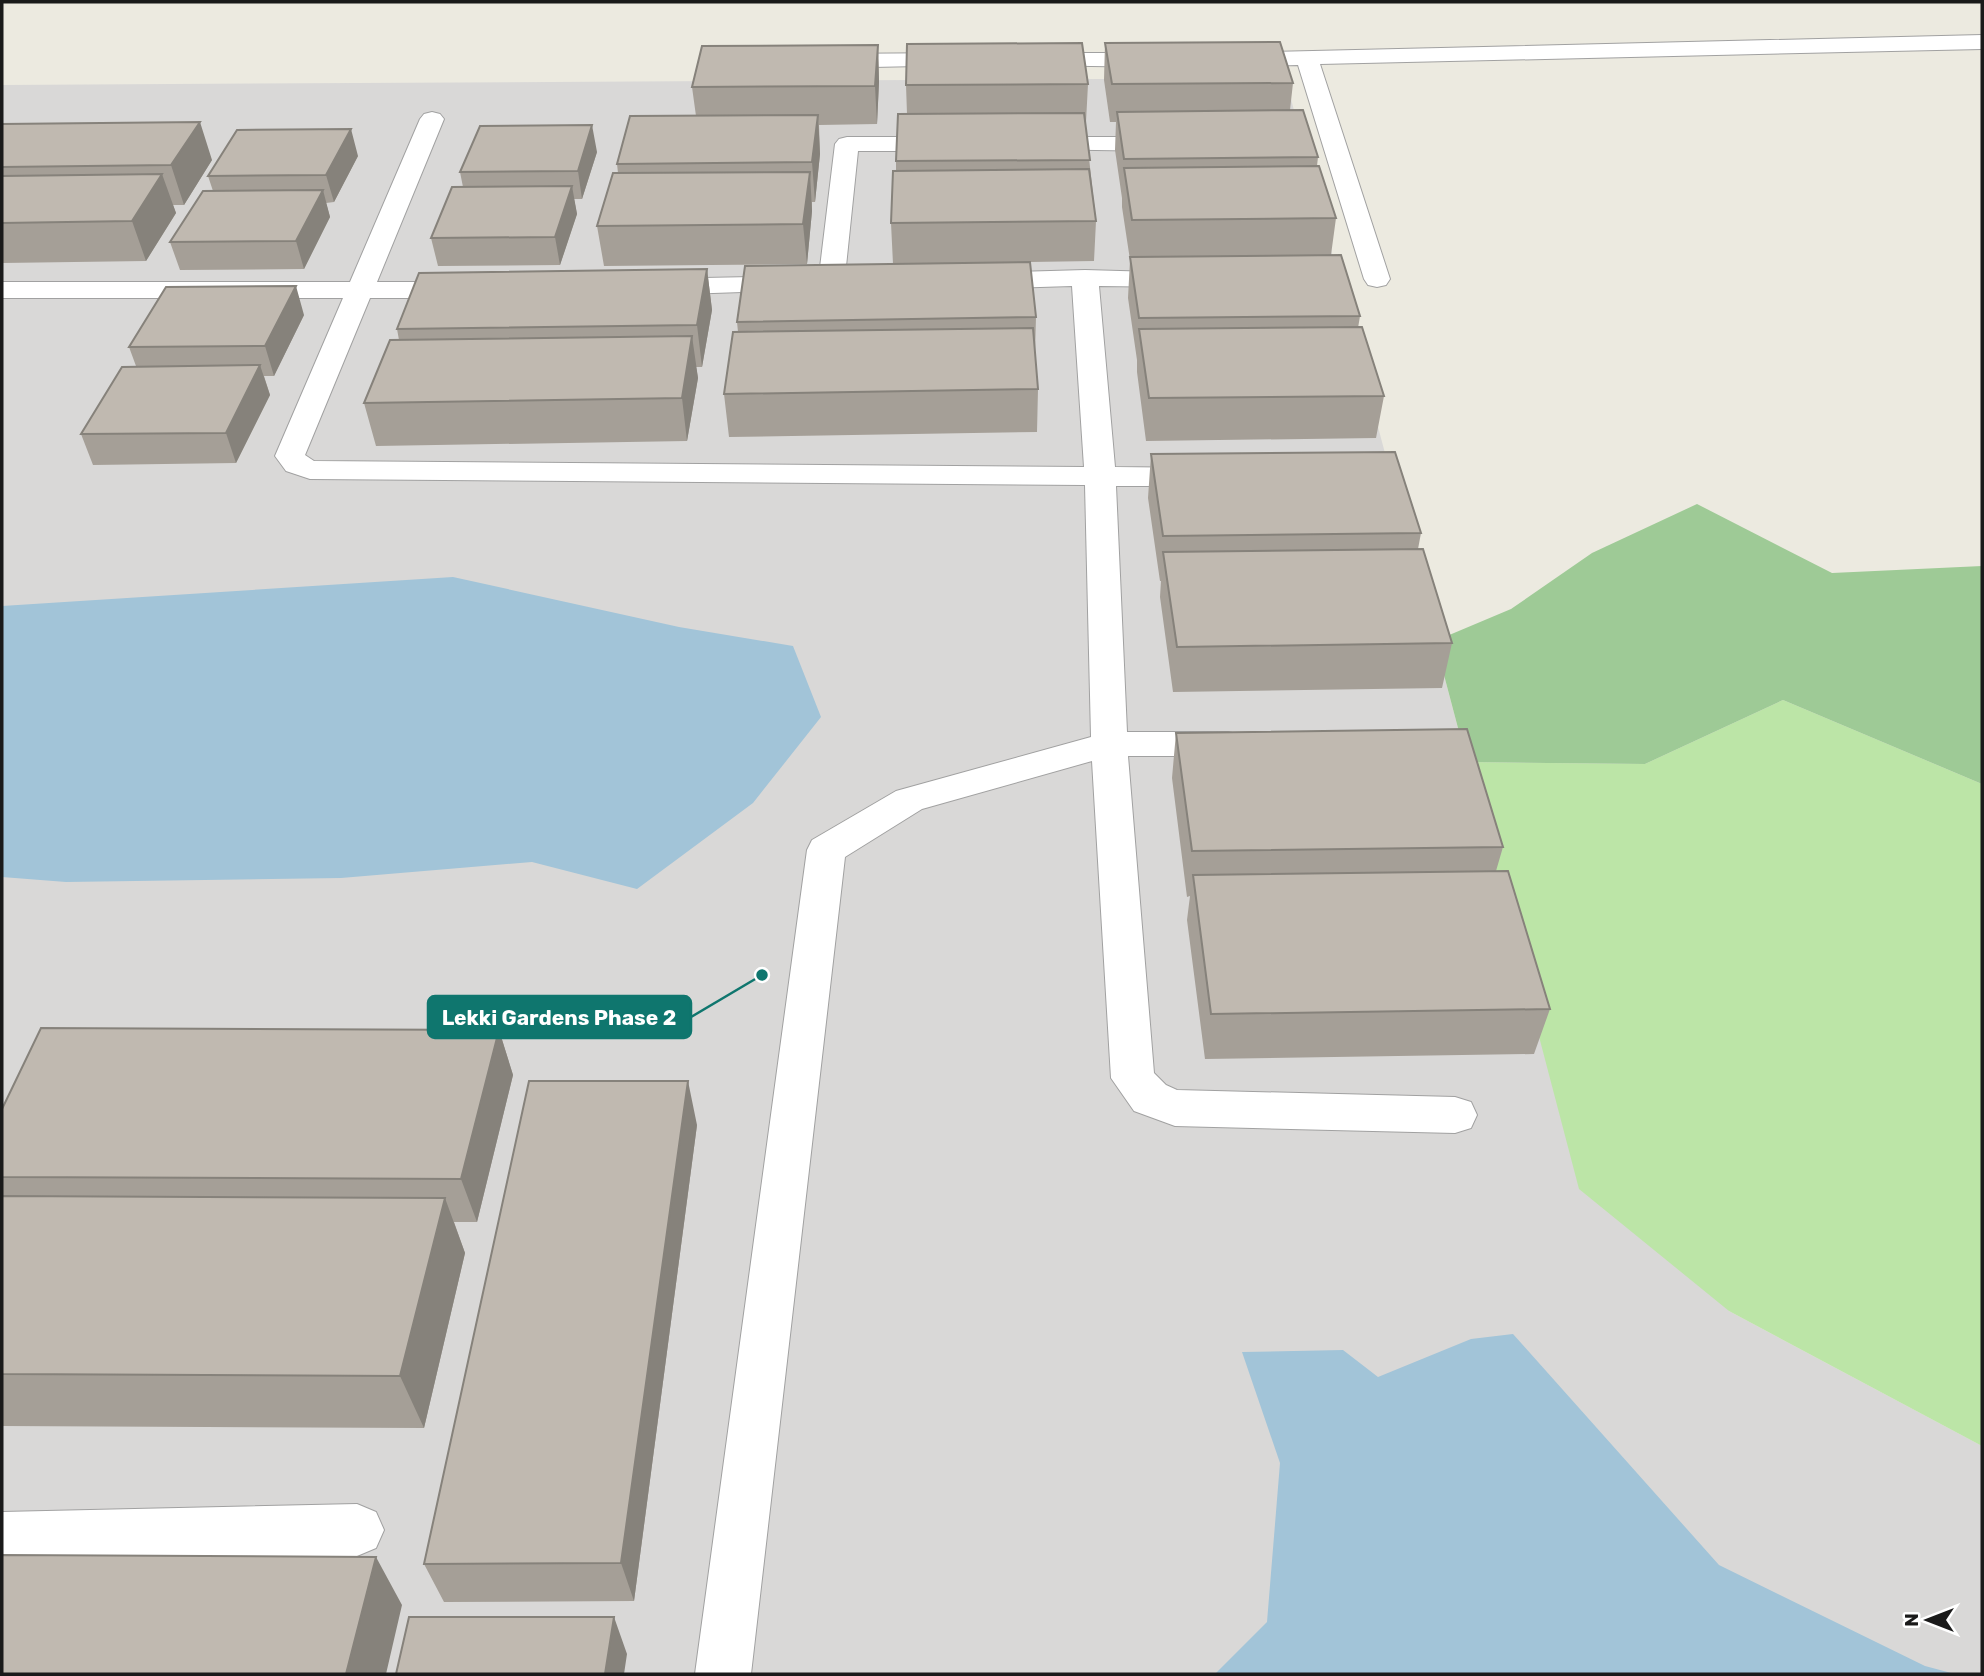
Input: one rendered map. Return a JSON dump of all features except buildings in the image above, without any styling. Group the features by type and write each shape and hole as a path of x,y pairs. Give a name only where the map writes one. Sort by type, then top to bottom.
{"street":[{"path":"1210,60 1982,42"},
{"path":"1307,59 1377,279"},
{"path":"821,61 974,60"},
{"path":"1015,60 1182,60"},
{"path":"432,119 290,456 297,465 310,470 1237,477"},
{"path":"819,144 971,144"},
{"path":"831,284 847,144"},
{"path":"1012,144 1164,144"},
{"path":"1085,278 1100,477 1109,744 1133,1077 1150,1098 1175,1108 1455,1115"},
{"path":"952,281 1210,279"},
{"path":"623,287 885,283"},
{"path":"2,290 484,290"},
{"path":"723,1674 826,850 909,800 1109,744 1260,743"},
{"path":"2,1538 357,1530"}],"shaded area":[{"path":"1269,78 1287,84 1467,762 1729,1311 1982,1446 1982,1674 2,1674 2,85"}],"green space":[{"path":"1697,504 1832,573 1982,566 1982,784 1783,700 1645,764 1467,762 1435,641 1511,609 1592,553"},
{"path":"1783,700 1982,784 1982,1446 1729,1311 1579,1189 1467,762 1645,764"}],"water":[{"path":"453,577 679,627 793,646 821,717 753,803 637,889 532,862 341,878 66,882 2,877 2,606"},
{"path":"1513,1334 1719,1565 1925,1666 1955,1674 1215,1674 1267,1622 1280,1463 1242,1352 1343,1350 1378,1377 1471,1339"}],"place":[{"name":"Lekki Gardens Phase 2","path":"762,975"}]}
